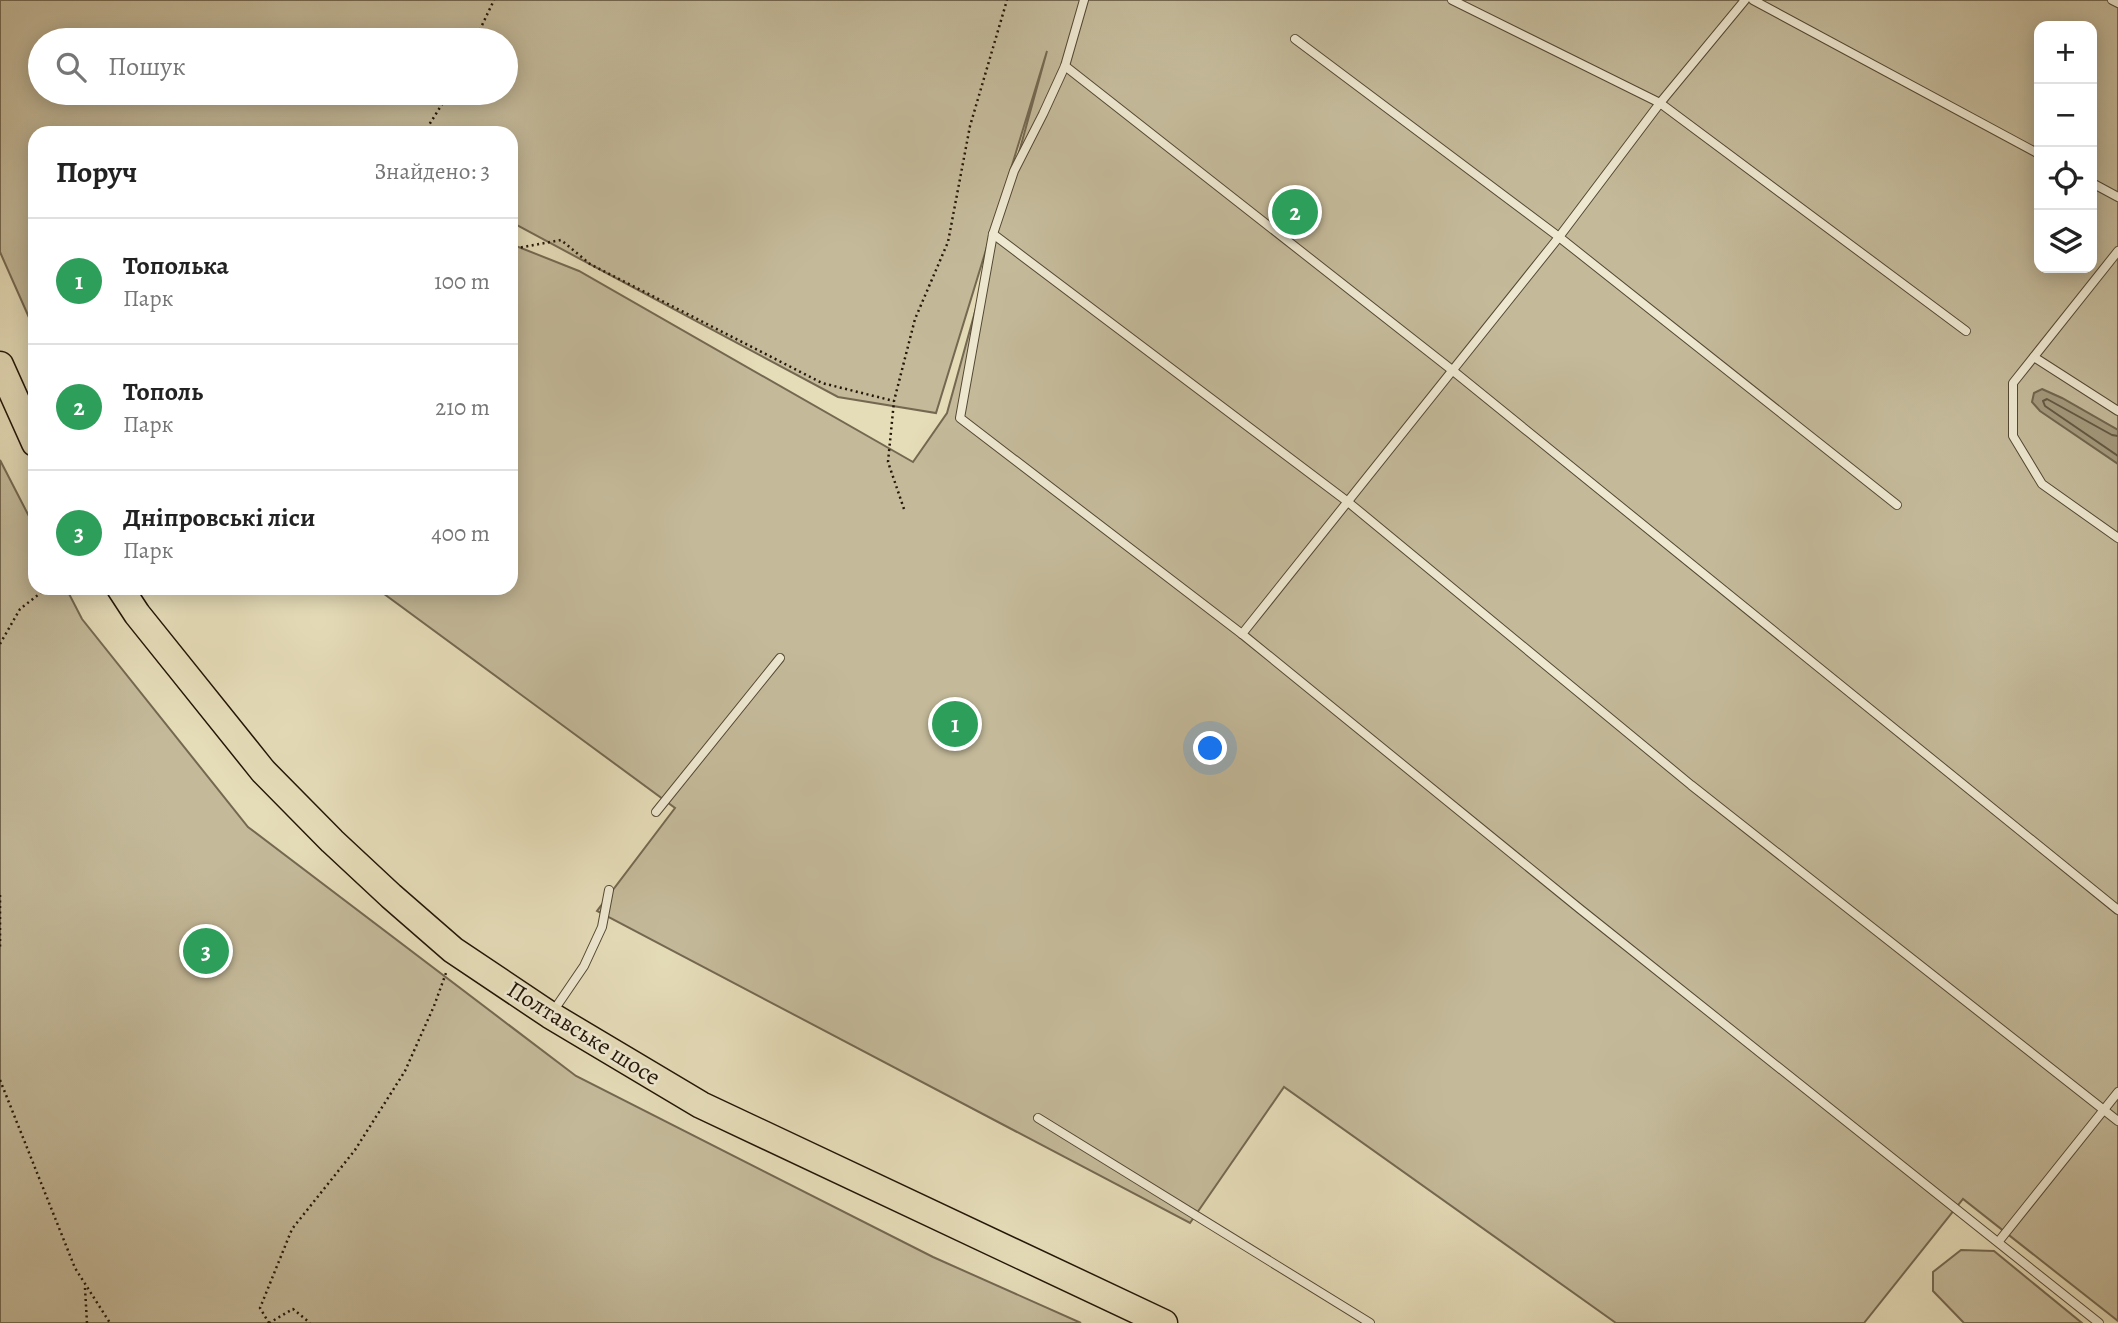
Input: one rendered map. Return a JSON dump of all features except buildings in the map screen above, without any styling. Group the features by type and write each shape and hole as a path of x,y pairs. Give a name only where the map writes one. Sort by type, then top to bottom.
{"main road":[{"path":"0,365 28,427"},
{"name":"Полтавське шосе","path":"125,595 263,771 332,841 453,950 550,1015 701,1105 1164,1323"}],"lane":[{"path":"1084,0 1065,66 1014,171 993,234 960,418 1242,634 1580,909 2099,1323"},
{"path":"1452,0 1661,103 1966,331"},
{"path":"1242,634 1745,0"},
{"path":"1752,0 2034,151"},
{"path":"2112,0 2118,3"},
{"path":"1295,39 1559,237 1897,505"},
{"path":"1065,66 1452,370 2118,910"},
{"path":"2097,186 2118,197"},
{"path":"993,234 1348,502 1691,785 2118,1121"},
{"path":"2118,251 2013,383 2013,436 2042,484 2118,538"},
{"path":"2034,357 2118,411"},
{"path":"656,812 780,658"},
{"path":"550,1015 588,956 602,927 609,890"},
{"path":"1999,1241 2118,1092"},
{"path":"1038,1118 1370,1323"}],"path":[{"path":"481,28 494,0"},
{"path":"904,509 888,462 894,401 915,319 948,242 970,126 1007,0"},
{"path":"428,126 442,105"},
{"path":"518,248 561,240 590,264 822,383 894,401"},
{"path":"0,644 20,610 38,595"},
{"path":"0,895 0,947"},
{"path":"310,1323 293,1309 270,1323 260,1308 292,1230 355,1150 405,1071 434,1006 453,950"},
{"path":"0,1080 75,1268 110,1323"},
{"path":"85,1284 87,1323"}],"shaded area":[{"path":"0,0 2118,0 2118,1321 1963,1199 1864,1323 1616,1323 1284,1087 1190,1223 597,911 675,808 386,595 518,595 518,247 579,271 913,462 947,413 1047,51 936,413 838,397 518,226 518,126 28,126 28,315 0,252"},
{"path":"0,460 28,514 28,595 70,595 82,619 248,827 576,1076 933,1257 1081,1323 0,1323"},
{"path":"1961,1250 1994,1251 2082,1323 1964,1323 1933,1291 1933,1272"}],"water":[{"path":"2042,389 2118,430 2118,464 2040,411 2032,402 2034,393"}],"place":[{"name":"Тополь","path":"1295,212"},
{"name":"Тополька","path":"955,724"},
{"name":"Дніпровські ліси","path":"206,951"}]}
